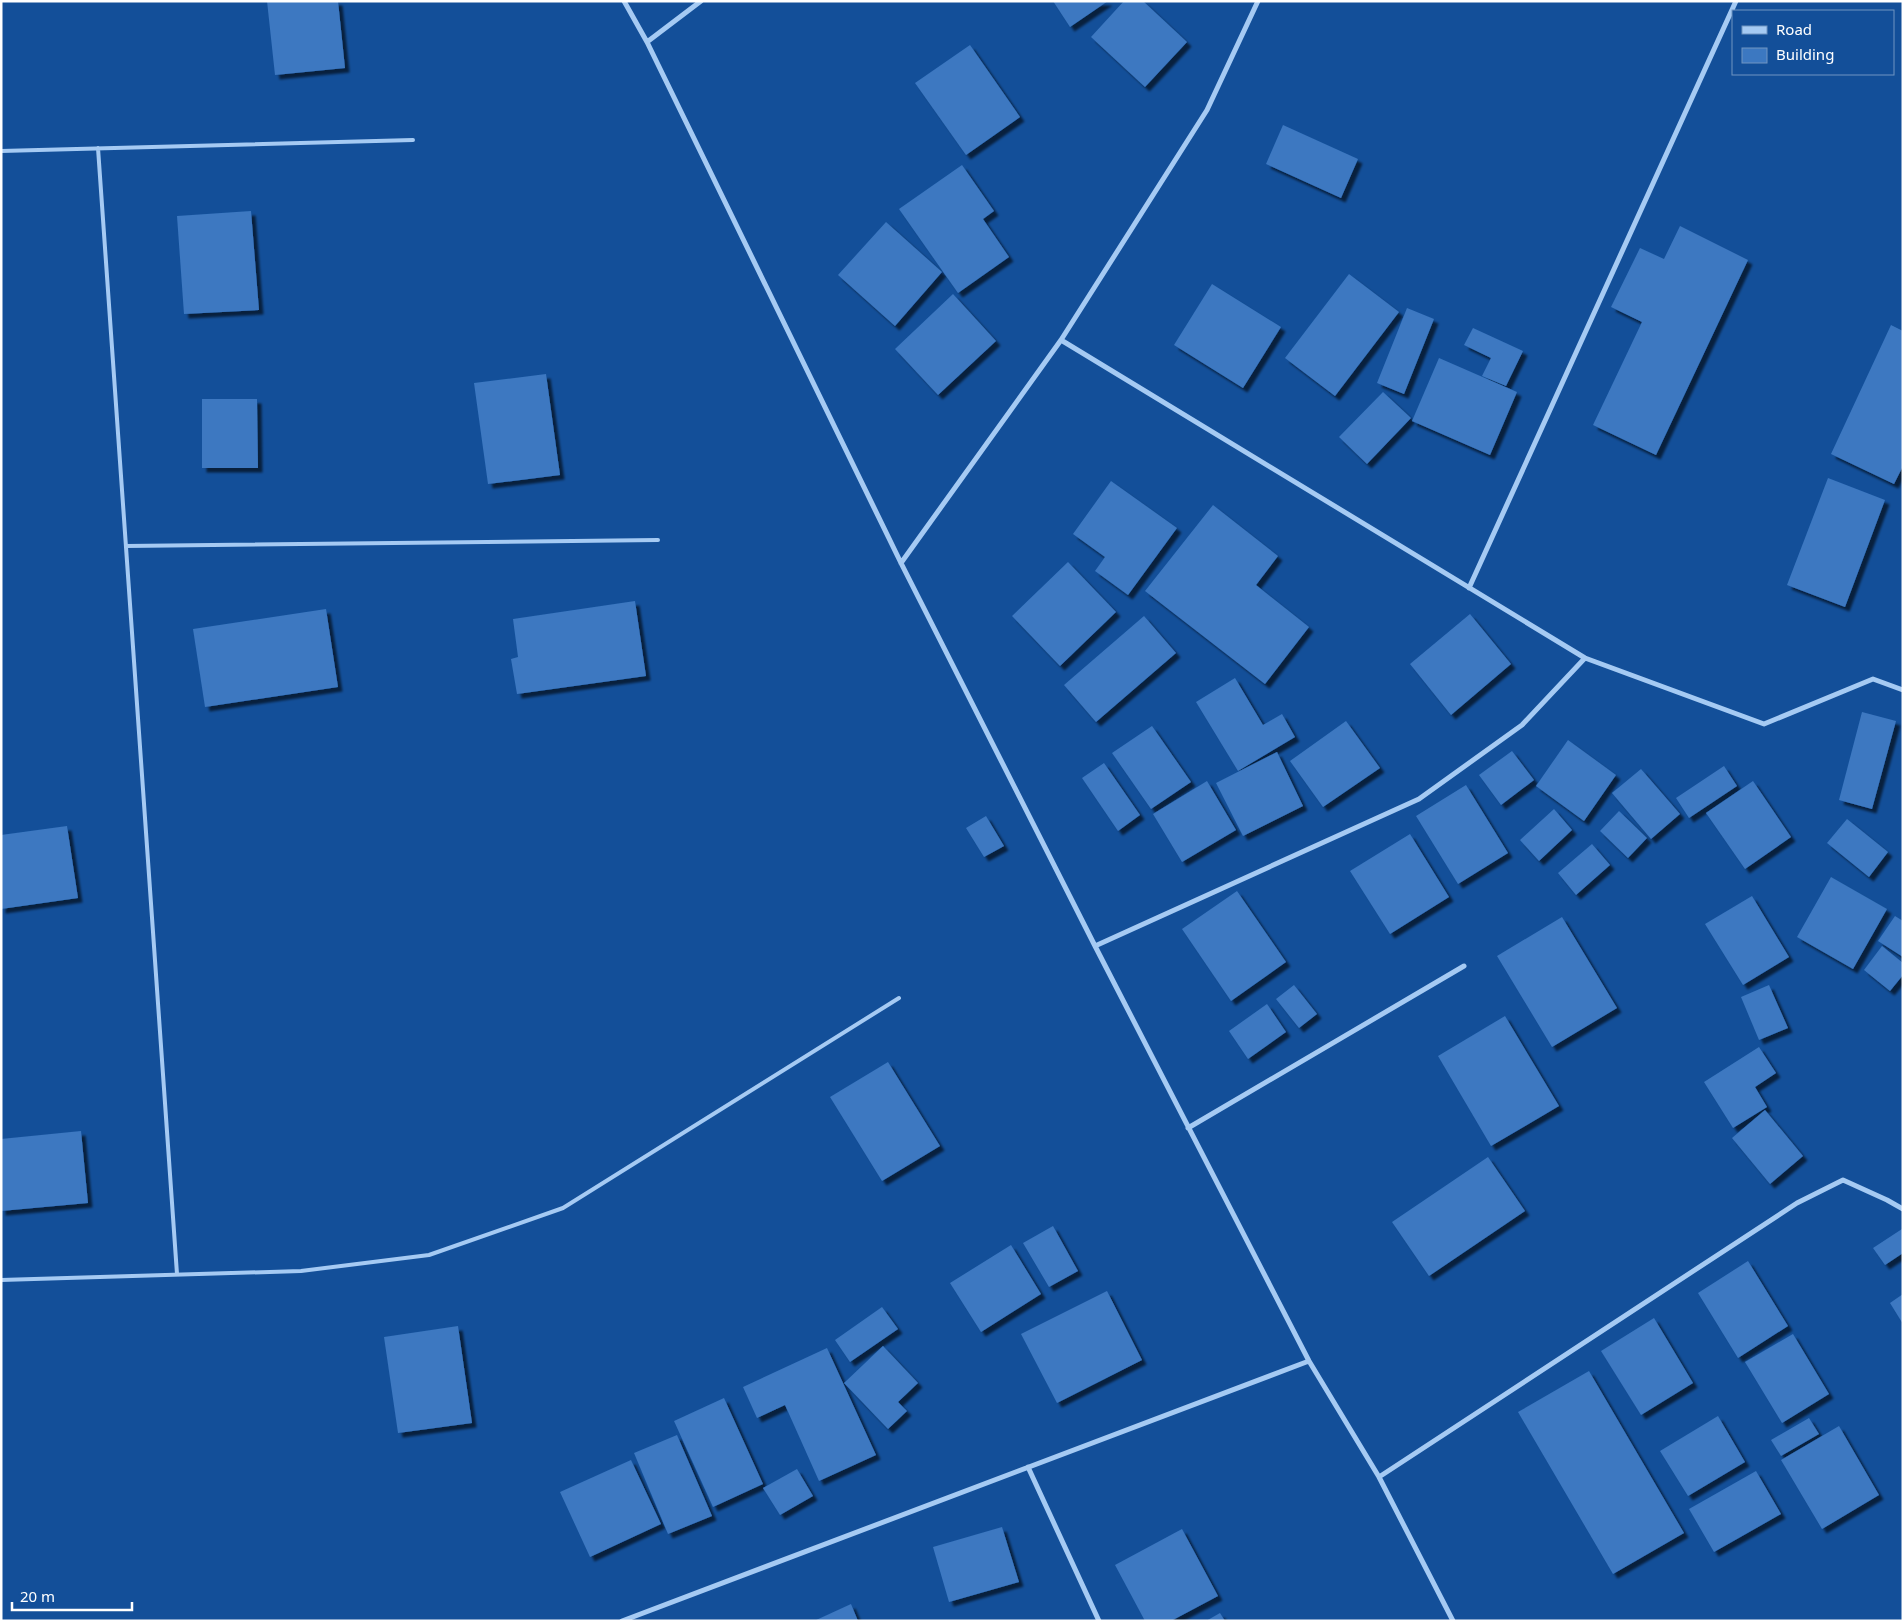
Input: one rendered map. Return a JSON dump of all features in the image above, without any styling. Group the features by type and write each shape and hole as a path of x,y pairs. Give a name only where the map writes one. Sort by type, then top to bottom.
{"street":[{"path":"624,1 647,42 901,563 1188,1128 1308,1362 1379,1477 1453,1621"},
{"path":"647,42 701,1"},
{"path":"901,563 1061,340 1207,110 1258,1"},
{"path":"1469,588 1736,1"},
{"path":"1061,340 1585,658 1764,724 1873,679 1903,690"},
{"path":"1095,946 1419,798 1522,725 1585,658"},
{"path":"1188,1128 1464,966"},
{"path":"1379,1477 1797,1203 1843,1180 1903,1209"},
{"path":"622,1621 1308,1362"},
{"path":"1028,1467 1099,1621"}],"lane":[{"path":"1,151 413,140"},
{"path":"98,148 177,1274"},
{"path":"126,546 658,540"},
{"path":"1,1280 301,1271 429,1255 563,1208 899,998"}],"building":[{"path":"267,1 338,1 345,68 275,75"},
{"path":"1053,1 1108,1 1070,27"},
{"path":"1124,1 1143,1 1187,42 1145,87 1091,37"},
{"path":"970,45 1020,117 966,155 915,83"},
{"path":"1283,125 1358,159 1341,198 1266,164"},
{"path":"962,165 994,211 983,219 1009,257 958,293 899,209"},
{"path":"251,211 259,310 184,314 177,216"},
{"path":"886,222 942,272 895,326 838,275"},
{"path":"1680,226 1748,260 1656,455 1593,425 1642,322 1611,307 1640,248 1664,259"},
{"path":"1349,274 1399,312 1335,396 1285,358"},
{"path":"1212,284 1281,327 1243,388 1174,345"},
{"path":"953,294 996,341 938,395 895,349"},
{"path":"1407,308 1434,319 1404,394 1377,383"},
{"path":"1891,325 1903,331 1903,466 1894,484 1831,454"},
{"path":"1473,328 1523,351 1506,386 1482,376 1491,358 1464,345"},
{"path":"1439,358 1517,392 1490,455 1412,421"},
{"path":"546,374 560,475 488,484 474,383"},
{"path":"1383,392 1411,418 1367,464 1339,437"},
{"path":"202,399 257,399 258,468 202,468"},
{"path":"1828,478 1885,500 1845,607 1787,585"},
{"path":"1111,481 1177,528 1128,595 1095,571 1105,557 1073,534"},
{"path":"1213,505 1278,556 1256,585 1309,627 1265,684 1145,591"},
{"path":"1068,562 1116,612 1060,666 1012,616"},
{"path":"635,601 646,676 517,694 511,659 518,657 513,619"},
{"path":"326,609 338,687 205,707 193,629"},
{"path":"1470,614 1511,664 1451,715 1410,664"},
{"path":"1144,616 1176,653 1096,722 1064,685"},
{"path":"1235,678 1263,725 1282,714 1295,737 1238,771 1196,702"},
{"path":"1862,712 1896,721 1872,809 1839,800"},
{"path":"1346,721 1380,768 1323,807 1290,761"},
{"path":"1152,726 1191,782 1151,809 1112,753"},
{"path":"1568,740 1616,775 1584,821 1536,786"},
{"path":"1512,751 1534,780 1501,805 1479,775"},
{"path":"1277,752 1303,806 1243,836 1216,783"},
{"path":"1104,763 1140,815 1118,831 1082,778"},
{"path":"1724,766 1737,786 1689,818 1676,798"},
{"path":"1641,769 1680,814 1651,839 1612,793"},
{"path":"1207,781 1236,830 1182,862 1153,814"},
{"path":"1753,781 1791,837 1745,869 1706,813"},
{"path":"1466,785 1508,853 1458,884 1416,816"},
{"path":"1554,809 1572,830 1539,861 1520,840"},
{"path":"1619,811 1647,838 1628,858 1600,831"},
{"path":"986,816 1004,846 984,857 966,828"},
{"path":"1847,819 1888,852 1869,877 1827,843"},
{"path":"67,826 78,898 1,909 1,835"},
{"path":"1410,834 1449,897 1390,934 1350,871"},
{"path":"1592,844 1610,865 1576,895 1558,873"},
{"path":"1831,877 1887,909 1853,969 1797,937"},
{"path":"1237,891 1286,962 1231,1001 1182,929"},
{"path":"1752,896 1789,957 1743,985 1705,924"},
{"path":"1895,916 1903,921 1903,957 1878,941"},
{"path":"1562,917 1617,1008 1552,1047 1497,956"},
{"path":"1882,946 1903,963 1903,975 1890,991 1864,970"},
{"path":"1294,985 1317,1014 1299,1028 1276,999"},
{"path":"1769,985 1788,1028 1759,1040 1741,997"},
{"path":"1267,1004 1286,1032 1248,1059 1229,1031"},
{"path":"1505,1016 1559,1106 1491,1146 1438,1056"},
{"path":"1759,1047 1776,1073 1755,1087 1767,1107 1733,1128 1704,1082"},
{"path":"888,1062 940,1146 882,1181 830,1097"},
{"path":"1765,1110 1803,1156 1770,1184 1732,1138"},
{"path":"81,1131 88,1203 1,1211 1,1139"},
{"path":"1488,1157 1525,1211 1429,1276 1392,1222"},
{"path":"1053,1226 1078,1271 1049,1287 1023,1243"},
{"path":"1902,1229 1903,1253 1885,1265 1873,1248"},
{"path":"1011,1245 1041,1294 981,1332 950,1283"},
{"path":"1748,1261 1788,1326 1738,1358 1698,1293"},
{"path":"1107,1291 1142,1360 1057,1403 1021,1334"},
{"path":"1903,1294 1903,1324 1890,1303"},
{"path":"882,1307 898,1329 850,1362 835,1340"},
{"path":"1654,1318 1693,1383 1641,1415 1601,1351"},
{"path":"458,1326 472,1423 398,1433 384,1337"},
{"path":"1793,1334 1829,1394 1782,1423 1745,1362"},
{"path":"883,1346 918,1383 898,1402 907,1411 888,1429 844,1383"},
{"path":"827,1348 876,1455 819,1481 785,1405 757,1418 743,1387"},
{"path":"1589,1371 1684,1533 1613,1574 1518,1412"},
{"path":"724,1398 763,1484 713,1507 674,1421"},
{"path":"1718,1416 1745,1462 1688,1496 1660,1451"},
{"path":"1809,1418 1819,1434 1781,1456 1771,1440"},
{"path":"1839,1426 1879,1495 1822,1529 1781,1460"},
{"path":"677,1435 712,1516 668,1534 634,1453"},
{"path":"631,1460 661,1524 590,1557 560,1492"},
{"path":"797,1469 813,1496 780,1515 763,1488"},
{"path":"1756,1471 1781,1514 1714,1552 1689,1509"},
{"path":"1002,1527 1019,1582 949,1602 933,1547"},
{"path":"1182,1529 1218,1596 1171,1621 1145,1621 1115,1565"},
{"path":"851,1604 858,1621 814,1621"},
{"path":"1220,1613 1225,1621 1206,1621"}]}
